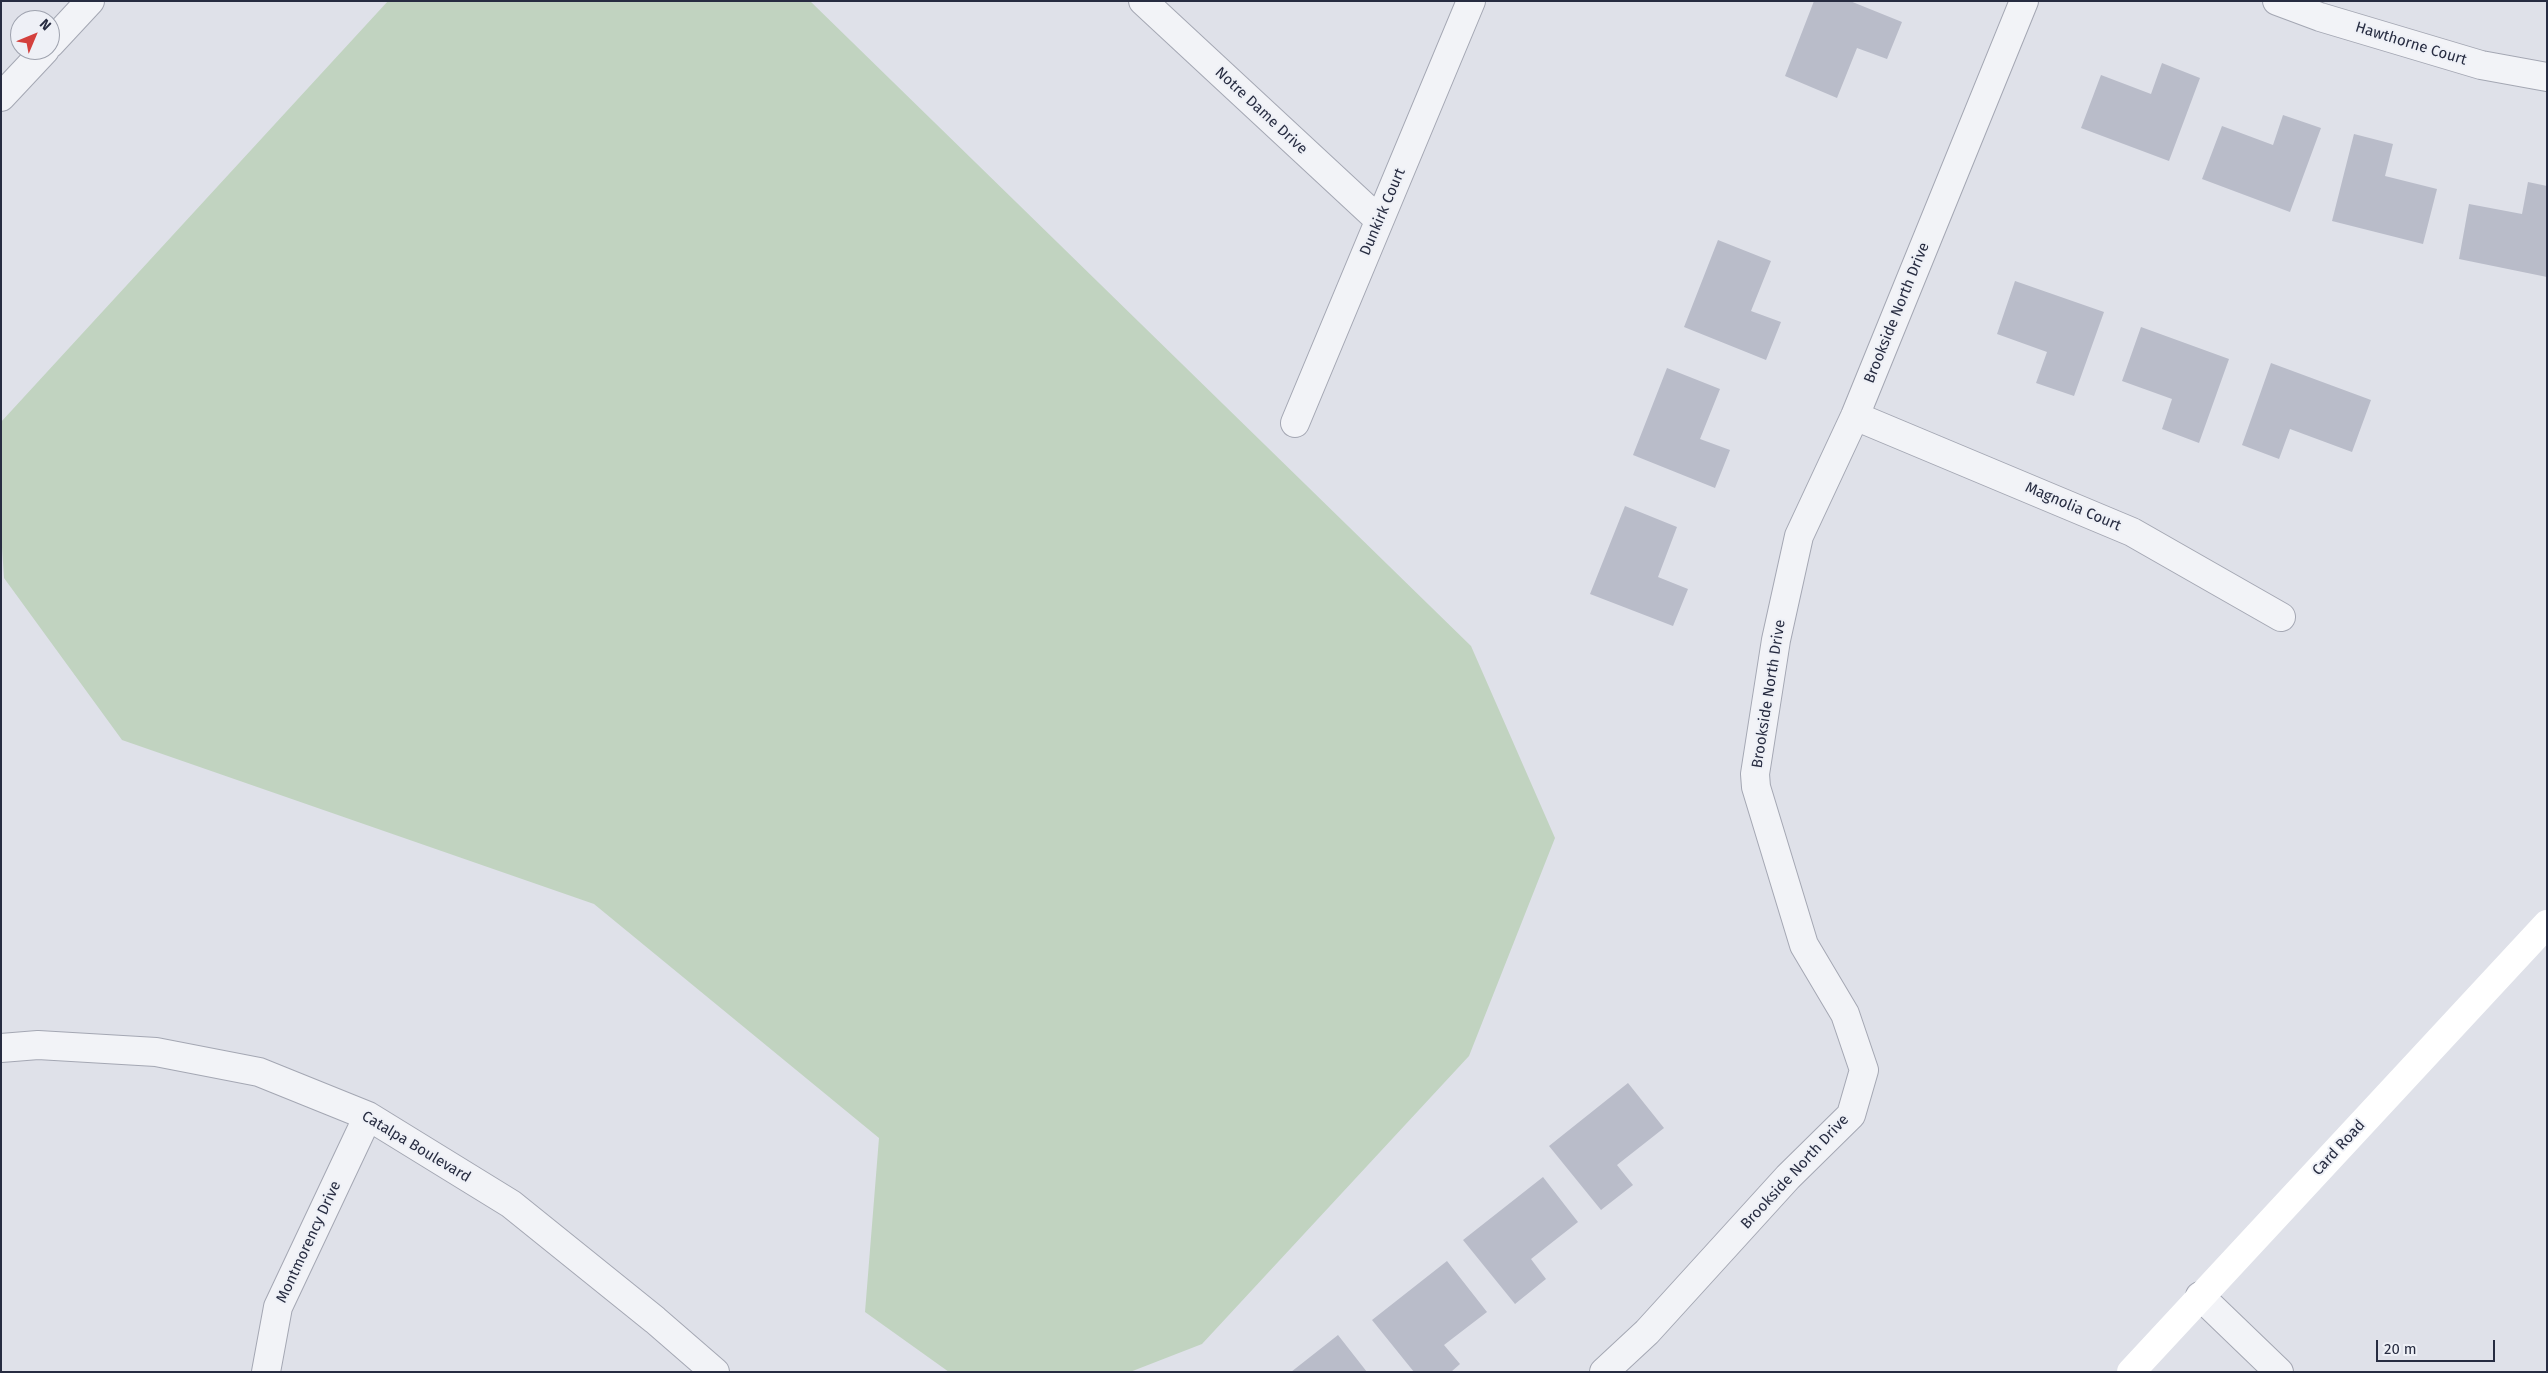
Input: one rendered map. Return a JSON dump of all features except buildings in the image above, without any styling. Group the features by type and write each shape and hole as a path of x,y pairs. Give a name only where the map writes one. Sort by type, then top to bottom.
{"street":[{"path":"60,33 90,1"},
{"name":"Notre Dame Drive","path":"1143,1 1380,220"},
{"name":"Dunkirk Court","path":"1295,423 1471,1"},
{"name":"Brookside North Drive","path":"1604,1372 1646,1332 1788,1177 1851,1115 1864,1070 1844,1014 1804,945 1756,786 1755,774 1776,640 1799,536 1855,416 2024,1"},
{"name":"Hawthorne Court","path":"2277,1 2320,18 2481,65 2547,77"},
{"path":"1,97 36,60"},
{"name":"Magnolia Court","path":"1855,416 2132,532 2281,617"},
{"name":"Card Road","path":"2131,1372 2547,924"},
{"name":"Catalpa Boulevard","path":"1,1048 38,1045 165,1054 259,1072 368,1116 511,1204 655,1320 715,1372"},
{"name":"Montmorency Drive","path":"266,1372 278,1307 368,1116"},
{"path":"2200,1296 2279,1372"}],"green space":[{"path":"388,1 810,1 1471,646 1555,838 1469,1056 1202,1344 1130,1372 949,1372 865,1312 879,1138 594,904 122,740 4,578 1,532 1,422"}]}
